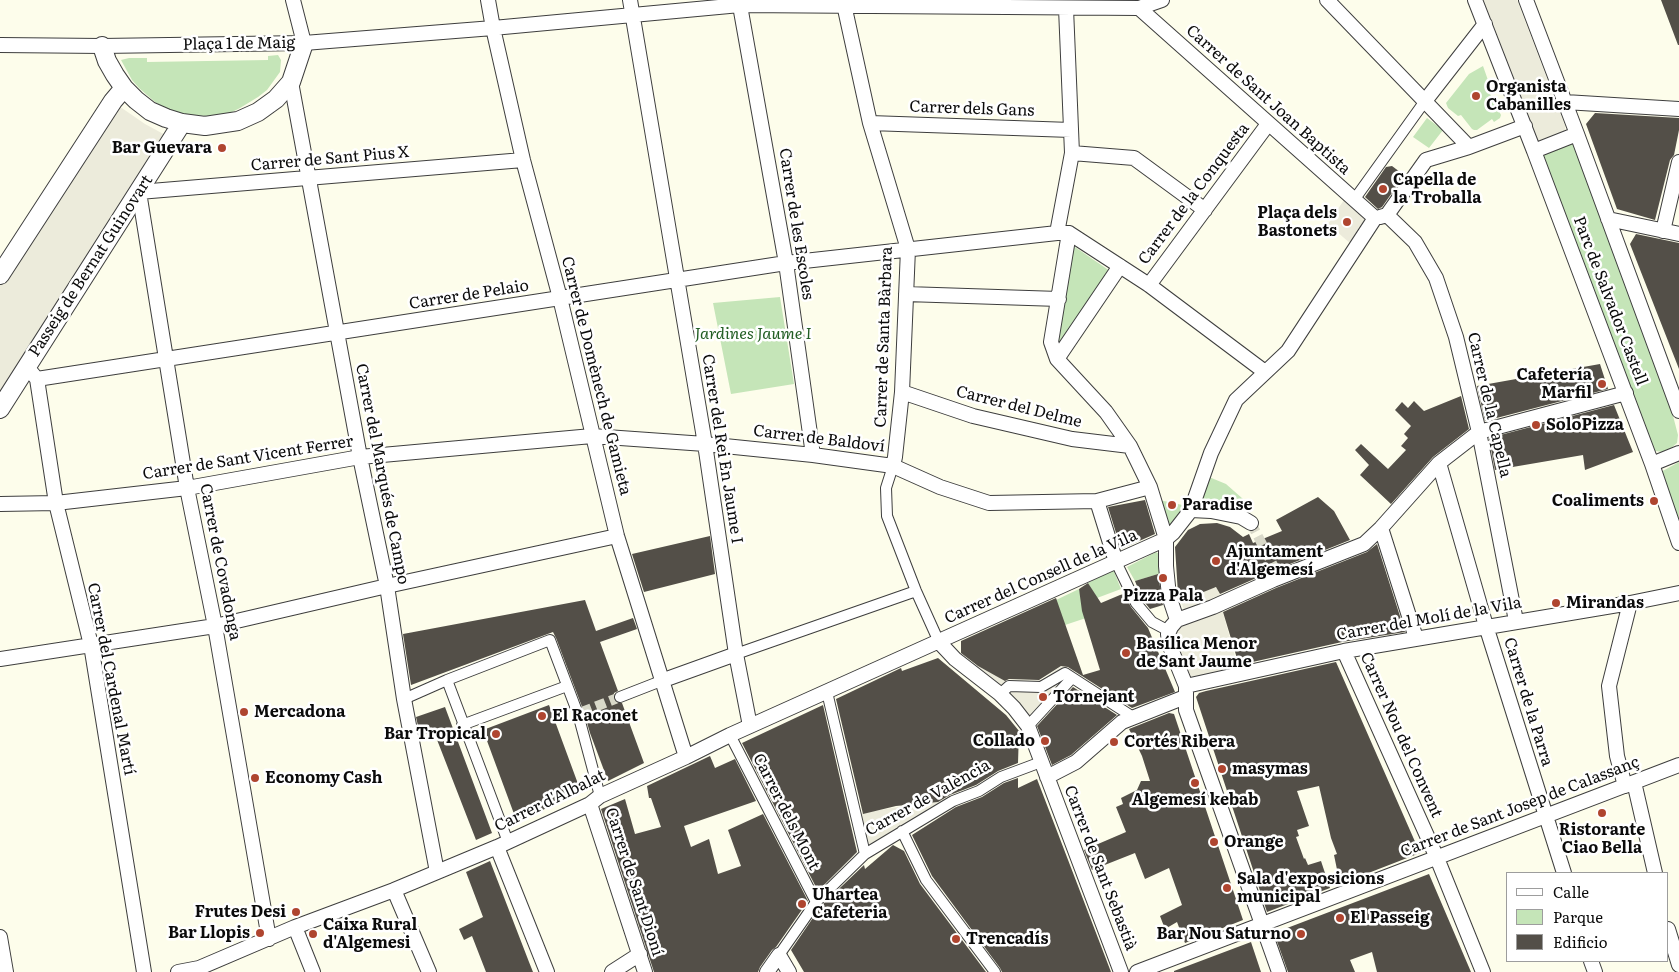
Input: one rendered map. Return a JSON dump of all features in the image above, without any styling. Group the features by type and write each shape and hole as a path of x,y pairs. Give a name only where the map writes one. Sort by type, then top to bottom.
{"street":[{"path":"293,0 304,43 632,16 740,3 844,3 1066,8 1138,4 1162,0"},
{"name":"Carrer de Domènech de Gamieta","path":"488,0 523,160 560,298 617,536 686,757"},
{"name":"Carrer del Rei En Jaume I","path":"630,0 705,444 736,654 750,726"},
{"path":"1327,0 1469,147"},
{"name":"Parc de Salvador Castell","path":"1475,0 1626,393 1679,543"},
{"name":"Parc de Salvador Castell","path":"1526,0 1679,411"},
{"name":"Carrer de les Escoles","path":"740,3 786,263 814,455"},
{"name":"Carrer de Santa Bàrbara","path":"844,3 870,122 908,249 902,392 895,457 886,488 887,516 934,643"},
{"name":"Carrer de Sant Joan Baptista","path":"1138,4 1268,124 1354,200 1381,216"},
{"path":"1066,8 1072,153 1063,233 1059,299 1050,342 1057,359 1106,412 1130,446 1150,487 1166,539 1168,586 1173,620 1169,644 1186,692 1186,710 1279,972"},
{"path":"1354,200 1425,101 1485,24"},
{"name":"Plaça 1 de Maig","path":"304,43 292,82 268,106 238,121 204,126 182,123 150,111 124,88 107,61 102,46 304,43"},
{"path":"0,45 102,46"},
{"name":"Carrer del Marqués de Campo","path":"292,82 360,457 387,586 404,699 437,872"},
{"path":"0,275 113,101 124,88"},
{"path":"1565,102 1679,109"},
{"name":"Carrer dels Gans","path":"870,122 1072,130"},
{"name":"Passeig de Bernat Guinovart","path":"0,409 32,373 182,123"},
{"name":"Carrer de la Conquesta","path":"1148,286 1268,124"},
{"path":"1166,539 1191,510 1210,453 1236,400 1288,351 1381,216 1426,160 1469,147 1525,126"},
{"path":"1534,151 1577,134"},
{"path":"1072,153 1134,158 1205,210"},
{"name":"Carrer de Sant Pius X","path":"139,192 523,160"},
{"path":"1663,230 1679,162"},
{"name":"Carrer de Covadonga","path":"139,192 187,488 215,626 269,939"},
{"name":"Carrer de la Capella","path":"1381,216 1415,242 1436,278 1456,337 1479,432 1516,621"},
{"path":"1608,219 1679,234"},
{"path":"1063,233 1120,266 1265,372"},
{"name":"Carrer de Pelaio","path":"32,373 165,358 338,333 786,263 1063,233"},
{"path":"1057,359 1120,266"},
{"path":"906,294 1059,299"},
{"name":"Carrer del Cardenal Martí","path":"32,373 56,503 90,645 144,972"},
{"name":"Carrer del Delme","path":"902,392 982,418 1072,439 1130,446"},
{"path":"1097,501 1116,562 1136,603 1152,622 1173,620 1214,607 1273,580 1364,544 1381,528 1439,463 1479,432 1626,393"},
{"name":"Carrer de Baldoví","path":"592,436 705,444 814,455 893,466 940,486 989,503 1097,501 1150,487"},
{"name":"Carrer de Sant Vicent Ferrer","path":"0,504 56,503 187,488 360,457 592,436"},
{"path":"1652,464 1679,453"},
{"name":"Carrer de la Parra","path":"1439,463 1486,626 1564,872"},
{"path":"1191,510 1211,511 1241,517 1251,523"},
{"path":"1381,528 1416,638"},
{"path":"0,659 215,626 617,536"},
{"name":"Carrer del Consell de la Vila","path":"934,643 1166,539"},
{"path":"620,697 916,591"},
{"name":"Carrer del Molí de la Vila","path":"1186,692 1344,650 1630,603 1679,593"},
{"path":"1630,603 1609,686 1617,756 1630,784 1655,872"},
{"path":"404,699 447,680 550,640 567,686 580,713 595,800"},
{"name":"Carrer d'Albalat","path":"178,972 200,970 295,927 394,890 502,844 730,735 934,643"},
{"name":"Carrer de Sant Sebastià","path":"934,643 1000,694 1028,726 1121,972"},
{"name":"Carrer Nou del Convent","path":"1344,650 1437,858 1483,972"},
{"path":"1000,694 1009,686 1041,687 1066,673 1133,717"},
{"path":"1028,726 1072,678"},
{"path":"447,680 547,972"},
{"path":"462,725 567,686"},
{"path":"827,692 865,854"},
{"path":"1047,777 1076,762 1122,722 1186,692"},
{"name":"Carrer dels Mont","path":"730,735 816,902"},
{"name":"Carrer de València","path":"767,972 816,902 865,854 953,801 979,791 1001,778 1041,762"},
{"name":"Carrer de Sant Josep de Calassanç","path":"1137,972 1679,765"},
{"name":"Carrer de Sant Dioní","path":"595,800 645,972"},
{"path":"902,830 926,880 995,972"},
{"path":"394,890 428,972"},
{"path":"295,927 313,972"},
{"path":"1669,932 1679,965"},
{"path":"0,937 6,972"},
{"path":"612,972 640,954"},
{"path":"778,955 789,972"}],"green space":[{"path":"278,55 281,60 280,72 267,90 230,113 208,116 186,115 165,108 155,102 132,80 121,60 147,58 147,62 268,60 268,56"},
{"path":"1483,66 1489,83 1486,86 1501,115 1494,122 1492,119 1477,130 1474,130 1461,115 1458,116 1448,108 1446,103 1469,74"},
{"path":"1427,118 1443,130 1429,148 1413,137"},
{"path":"1565,142 1573,144 1672,412 1678,435 1677,443 1663,452 1650,448 1541,155"},
{"path":"1072,245 1110,271 1060,350 1055,342"},
{"name":"Jardines Jaume I","path":"780,297 794,384 731,394 713,303"},
{"path":"1679,462 1679,526 1659,473"},
{"path":"1209,477 1226,484 1251,506 1248,512 1200,506"},
{"path":"1159,500 1187,506 1170,529"},
{"path":"1156,552 1161,555 1165,572 1135,581 1127,567"},
{"path":"1113,569 1121,589 1097,598 1088,583"},
{"path":"1079,589 1086,618 1065,625 1056,600"}],"shaded area":[{"path":"1482,0 1517,0 1565,126 1565,132 1543,142 1534,139"},
{"path":"116,104 145,124 169,137 0,401 0,282"},
{"name":"Plaça dels Bastonets","path":"1344,200 1363,216 1364,220 1364,224 1351,244 1328,224"},
{"path":"1217,588 1221,598 1185,613 1181,601"},
{"path":"1221,606 1238,667 1191,681 1174,637 1177,627"},
{"path":"1074,657 1079,664 1073,674 1032,721 967,660 1006,681 1042,680"},
{"path":"942,800 875,845 869,844 867,841 861,813"}],"building":[{"path":"1661,0 1679,0 1679,45 1678,45"},
{"path":"1595,113 1679,118 1679,130 1674,155 1670,160 1655,220 1617,209 1586,124"},
{"name":"Capella de la Troballa","path":"1392,166 1400,172 1401,180 1382,207 1378,209 1365,197 1386,167"},
{"path":"1636,234 1679,243 1679,369 1630,244"},
{"path":"1600,364 1608,389 1485,421 1477,386"},
{"path":"1461,396 1469,429 1433,457 1391,504 1360,475 1369,465 1355,450 1361,444 1388,469 1406,450 1401,446 1408,438 1404,434 1411,426 1395,410 1402,402 1408,408 1414,401 1424,411"},
{"path":"1614,405 1633,452 1585,470 1583,455 1495,470 1489,438"},
{"path":"1318,497 1334,511 1350,540 1220,594 1216,587 1181,601 1178,594 1175,547 1188,530 1200,524 1217,523 1230,527 1243,537 1249,534 1253,543 1282,531 1276,520"},
{"path":"1145,500 1155,534 1121,549 1108,507"},
{"path":"710,536 715,574 644,592 632,554"},
{"path":"1377,544 1405,632 1342,642 1239,665 1223,612 1276,588 1367,552"},
{"path":"1158,574 1163,605 1150,609 1142,599 1135,581"},
{"path":"1088,583 1101,603 1124,594 1131,607 1148,628 1175,692 1132,708 1068,667 1061,666 1039,680 1009,679 1005,681 978,666 961,653 961,641 1056,598 1083,675 1100,670 1082,611 1079,589"},
{"path":"585,600 596,631 633,618 637,629 600,642 618,691 614,693 613,699 616,703 622,703 644,763 608,781 553,632 411,685 403,634"},
{"path":"938,658 1006,715 1019,731 1018,763 998,771 976,785 938,802 896,806 863,814 836,699 901,668 902,671"},
{"path":"1336,662 1420,853 1340,884 1334,855 1337,854 1331,838 1319,786 1297,791 1309,826 1297,830 1299,836 1296,837 1308,865 1321,861 1330,888 1267,912 1196,697 1199,693 1206,691"},
{"path":"1073,687 1117,715 1071,755 1052,765 1037,726"},
{"path":"549,705 581,792 517,822 483,730"},
{"path":"823,705 857,852 818,891 742,743"},
{"path":"445,707 492,833 476,840 434,732 420,735 416,717"},
{"path":"1169,713 1174,714 1243,920 1185,943 1177,922 1165,929 1160,916 1182,905 1169,868 1145,879 1135,853 1092,870 1084,850 1126,832 1116,807 1123,804 1121,798 1137,790 1141,781 1150,781 1142,756 1129,729"},
{"path":"710,756 715,768 735,759 756,801 684,826 691,847 709,839 718,874 741,866 728,830 763,814 808,901 758,972 654,972 601,809 625,799 635,834 661,827 651,798 649,798 647,786"},
{"path":"1018,778 1018,788 1037,779 1111,972 1002,972 932,876 912,835 956,807 982,797 1004,783"},
{"path":"893,845 904,851 920,884 986,972 804,972 791,950 821,906 864,865 865,869"},
{"path":"490,861 533,972 486,972 472,936 464,940 459,929 483,917 466,872"},
{"path":"1429,874 1471,972 1377,972 1372,952 1350,960 1355,972 1288,972 1274,933"},
{"path":"1251,942 1261,972 1174,972 1174,971"}],"tunnel":[{"path":"1251,523 1277,573 1273,580"},
{"path":"582,712 620,697"}],"place":[{"name":"Organista Cabanilles","path":"1476,96"},
{"name":"Bar Guevara","path":"222,148"},
{"name":"Capella de la Troballa","path":"1383,189"},
{"name":"Plaça dels Bastonets","path":"1347,222"},
{"name":"Cafetería Marfil","path":"1602,384"},
{"name":"SoloPizza","path":"1536,425"},
{"name":"Coaliments","path":"1654,501"},
{"name":"Paradise","path":"1172,505"},
{"name":"Ajuntament d'Algemesí","path":"1216,561"},
{"name":"Pizza Pala","path":"1163,578"},
{"name":"Mirandas","path":"1556,603"},
{"name":"Basílica Menor de Sant Jaume","path":"1126,653"},
{"name":"Tornejant","path":"1043,697"},
{"name":"Mercadona","path":"244,712"},
{"name":"El Raconet","path":"542,716"},
{"name":"Bar Tropical","path":"496,734"},
{"name":"Collado","path":"1045,741"},
{"name":"Cortés Ribera","path":"1114,742"},
{"name":"masymas","path":"1222,769"},
{"name":"Economy Cash","path":"255,778"},
{"name":"Algemesí kebab","path":"1195,783"},
{"name":"Ristorante Ciao Bella","path":"1602,813"},
{"name":"Orange","path":"1214,842"},
{"name":"Sala d'exposicions municipal","path":"1227,888"},
{"name":"Uhartea Cafeteria","path":"802,904"},
{"name":"Frutes Desi","path":"296,912"},
{"name":"El Passeig","path":"1340,918"},
{"name":"Bar Llopis","path":"260,933"},
{"name":"Caixa Rural d'Algemesi","path":"313,934"},
{"name":"Bar Nou Saturno","path":"1301,934"},
{"name":"Trencadís","path":"956,939"}]}
